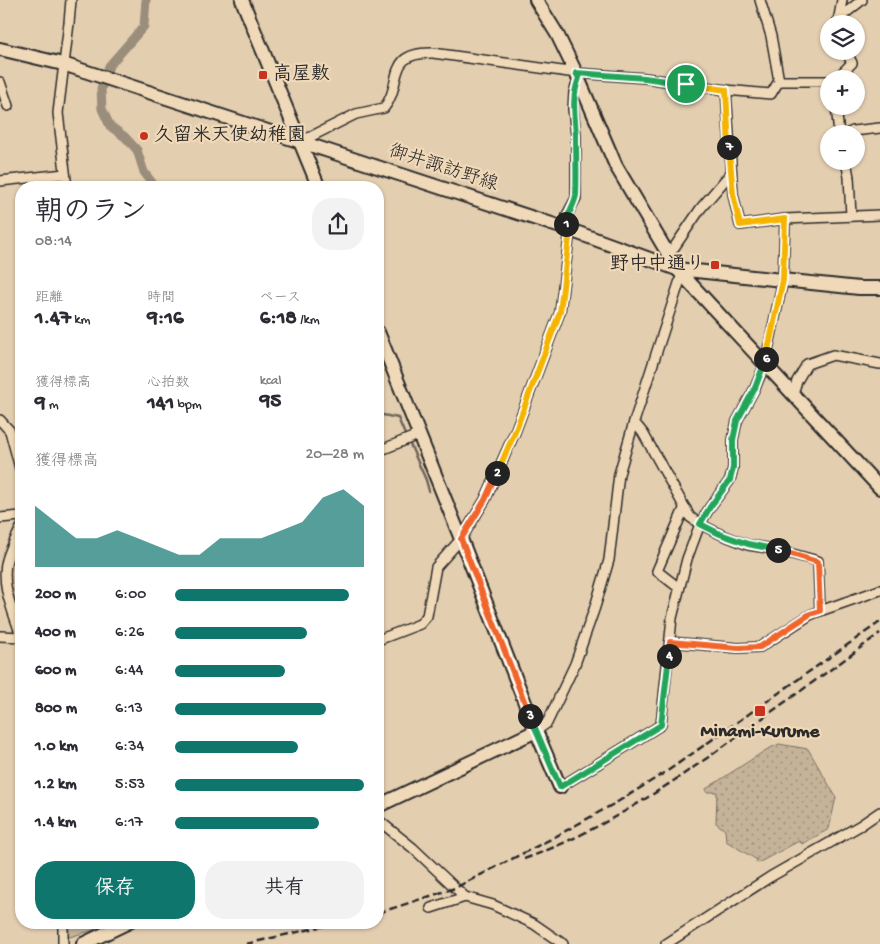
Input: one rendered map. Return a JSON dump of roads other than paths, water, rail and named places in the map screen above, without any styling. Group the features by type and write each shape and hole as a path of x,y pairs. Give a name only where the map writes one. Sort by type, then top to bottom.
{"street":[{"path":"66,181 58,113 70,22 70,0"},
{"path":"242,0 316,181"},
{"path":"538,0 578,76 616,166 669,256 680,271 880,488"},
{"path":"300,142 356,114 384,108 390,102 396,74 402,61 420,52 457,56 578,76 645,78 726,90 770,94 779,81 771,36 760,0"},
{"path":"839,15 842,0"},
{"path":"846,15 862,0"},
{"name":"御井諏訪野線","path":"0,49 63,64 568,229 680,271 859,288 880,288"},
{"path":"845,70 852,63 850,60"},
{"path":"384,638 420,624 427,616 436,567 461,539 485,500 515,432 560,312 568,229 567,215 576,198 576,135 573,109 574,92 578,76"},
{"path":"779,81 820,81"},
{"path":"0,82 8,106"},
{"path":"726,90 733,194 740,225 785,219 880,215"},
{"path":"865,130 880,128"},
{"path":"848,170 851,216"},
{"path":"669,256 701,208 731,173"},
{"path":"0,181 65,174"},
{"path":"384,347 560,787 661,725 672,618 679,588 700,524 730,480 733,468 733,440 737,421 755,388 765,364 783,280 785,219"},
{"path":"384,803 536,731 547,723 575,664 609,560 619,474 680,271"},
{"path":"793,394 797,381 807,364 832,356 880,364"},
{"path":"0,420 15,439"},
{"path":"634,422 643,433 690,517 720,534 748,544 774,549 818,562 820,611"},
{"path":"384,448 418,435"},
{"path":"679,588 657,571 683,511 686,509"},
{"path":"0,518 15,517"},
{"path":"15,542 6,562 4,578 6,592 15,619"},
{"path":"670,642 738,648 760,647 810,614 880,590"},
{"path":"0,636 15,637"},
{"path":"666,944 682,940 770,878 880,812"},
{"path":"384,825 413,848 465,897 493,905 534,924 563,944"},
{"path":"431,908 465,897"},
{"path":"63,929 63,944"},
{"path":"83,944 114,929"}],"waterway":[{"path":"146,0 144,26 109,66 101,89 102,109 110,126 125,137 137,150 144,172 151,181"},
{"path":"384,415 398,418 406,437"},
{"path":"409,442 429,491"}],"railway":[{"path":"384,911 455,888 553,838 619,801 666,772 880,622"},
{"path":"524,859 587,832 675,780 880,633"},
{"path":"246,944 311,929"}],"place":[{"name":"高屋敷","path":"263,75"},
{"name":"久留米天使幼稚園","path":"144,136"},
{"name":"野中中通り","path":"715,265"},
{"name":"Minami-Kurume","path":"760,711"}]}
